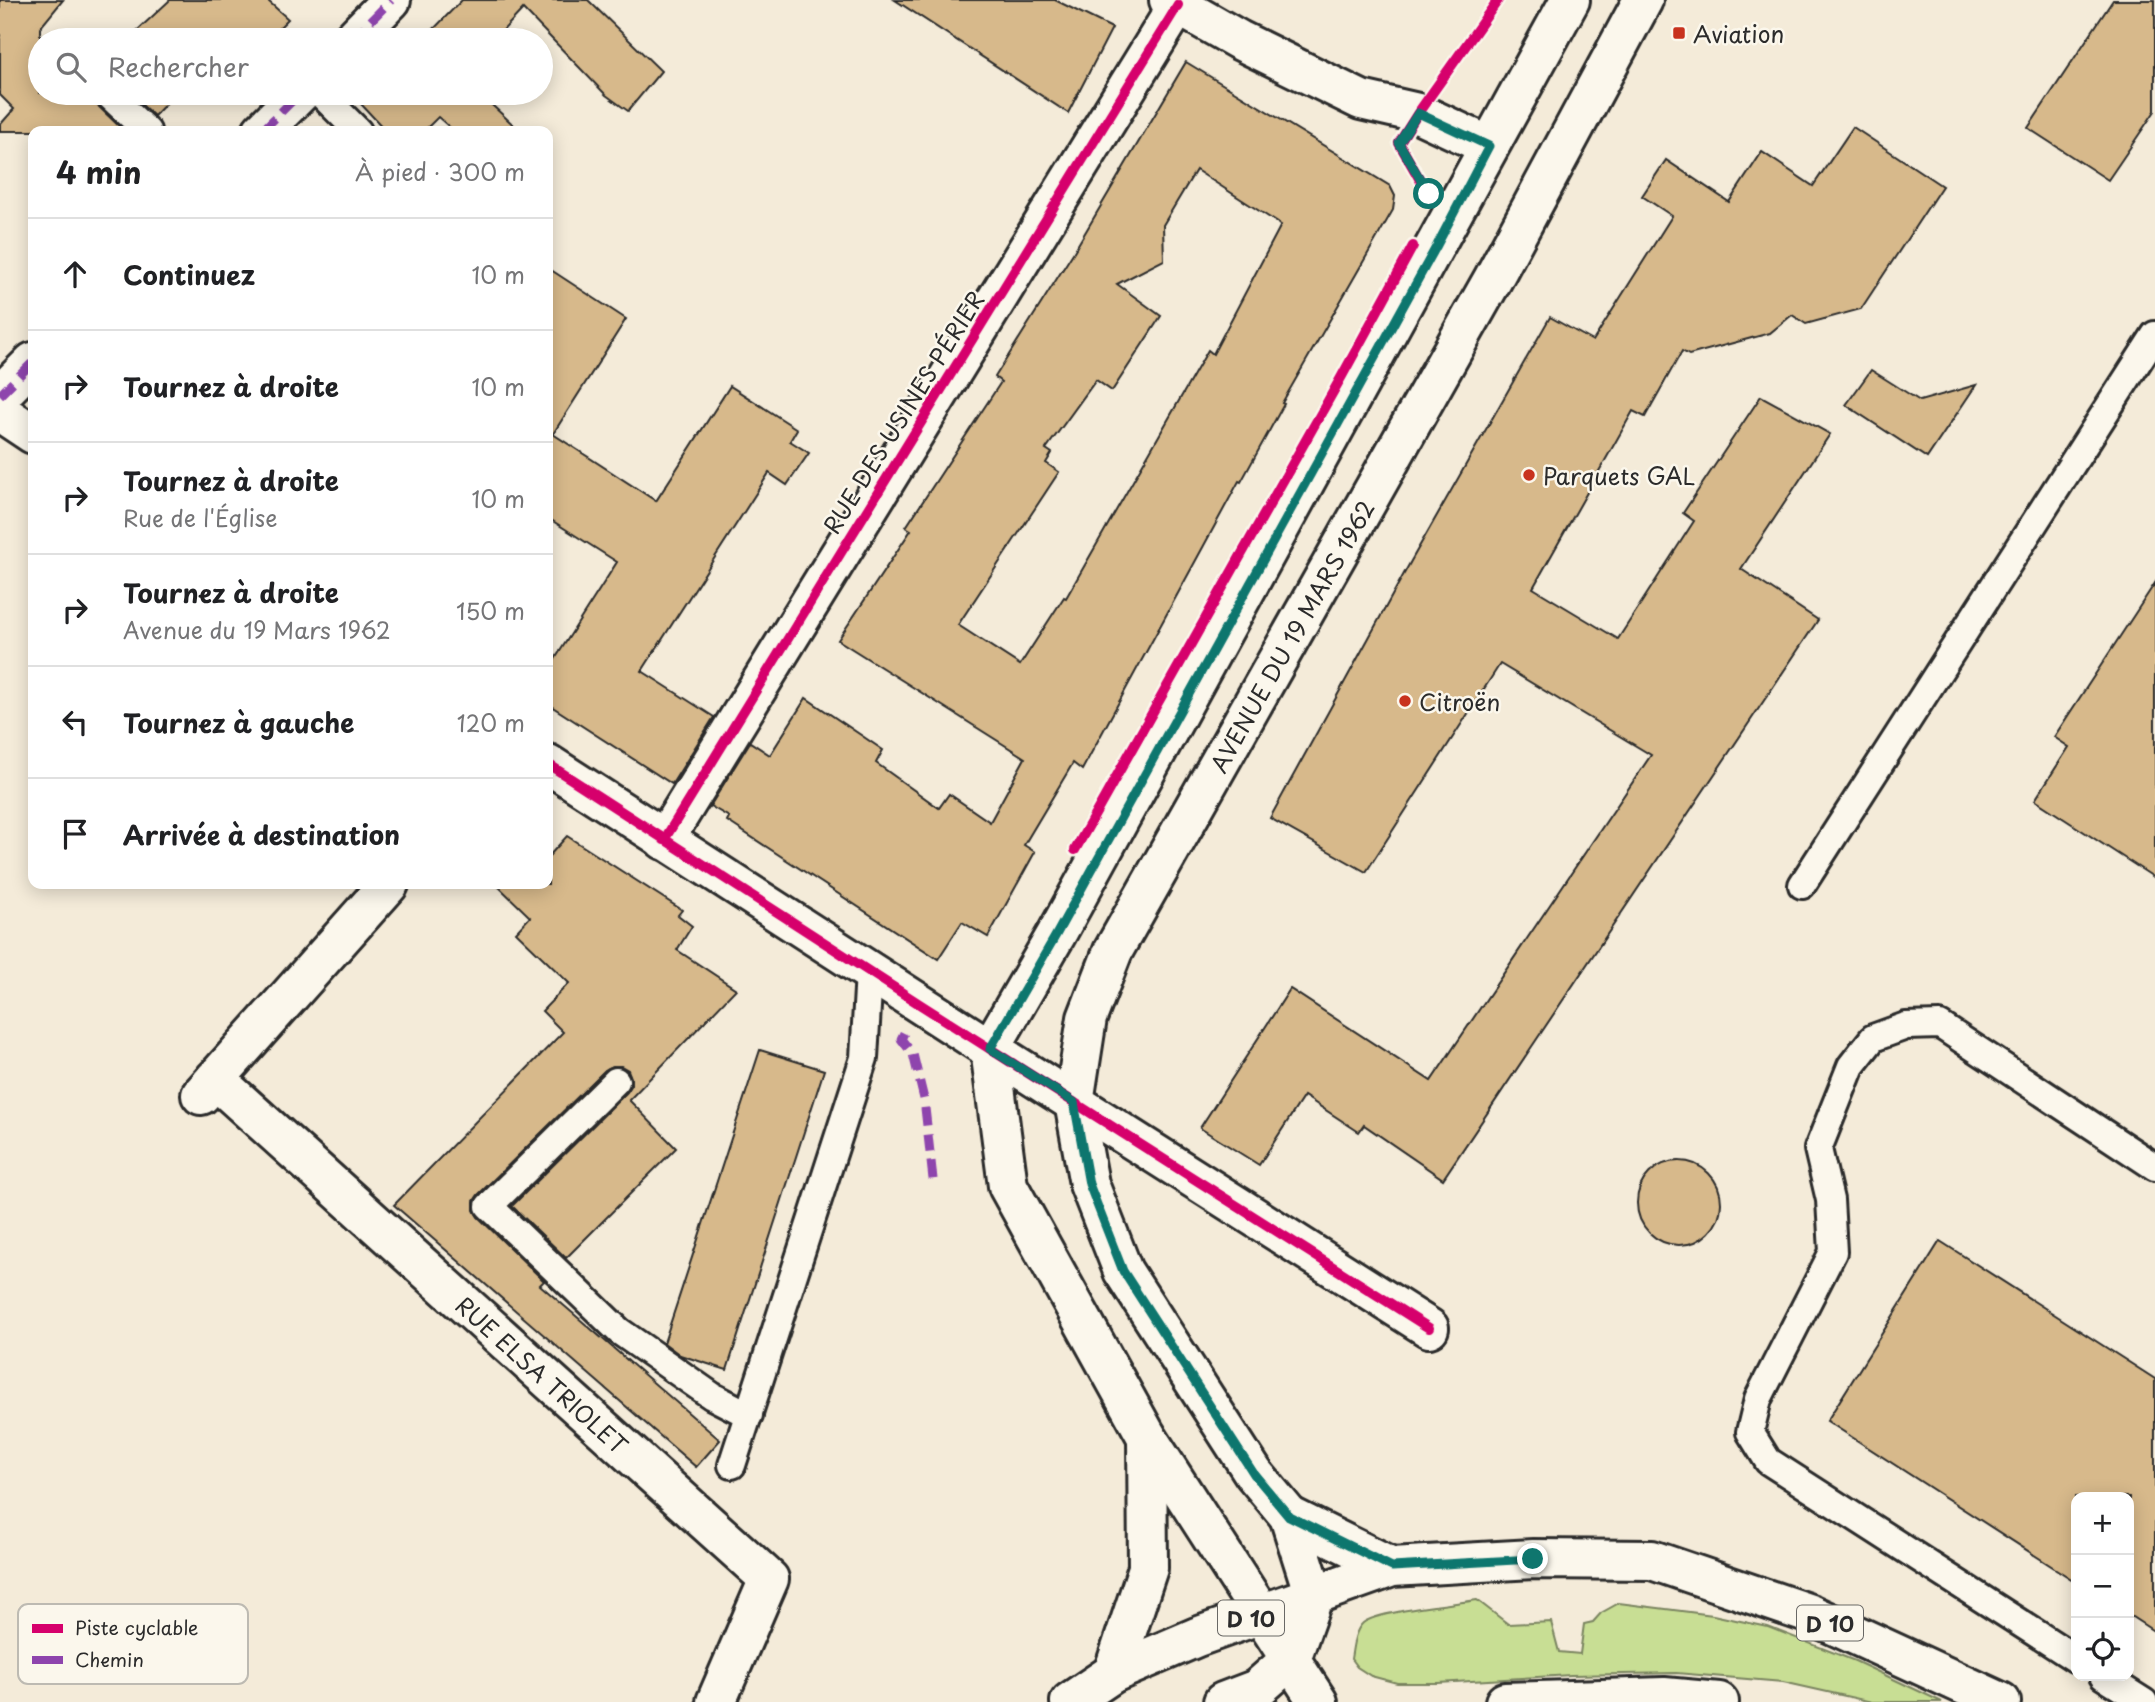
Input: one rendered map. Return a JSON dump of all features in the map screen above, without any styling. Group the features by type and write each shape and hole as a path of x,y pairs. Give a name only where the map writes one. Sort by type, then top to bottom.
{"main road":[{"path":"364,28 391,0"},
{"path":"1318,1702 1147,1437 1008,1186 990,1049 1076,899 1570,0"},
{"name":"AVENUE DU 19 MARS 1962","path":"1289,1516 1254,1474 1123,1271 1089,1184 1074,1102 1087,1018 1114,951 1493,279 1643,0"},
{"path":"1176,2 1239,40 1361,100 1418,113 1489,146"},
{"name":"RUE DES USINES PÉRIER","path":"664,840 1176,2"},
{"path":"267,126 288,105"},
{"path":"0,395 28,367"},
{"path":"0,412 28,431"},
{"path":"553,767 1429,1328"},
{"name":"RUE ELSA TRIOLET","path":"385,889 208,1087 769,1579 716,1702"},
{"path":"1113,1674 1148,1568 1147,1437"},
{"path":"1289,1516 1392,1567"},
{"path":"1223,1702 1257,1689 1291,1659 1314,1595 1289,1516"},
{"name":"D 10","path":"1070,1702 1113,1674 1197,1637 1392,1567 1533,1559 1652,1560 1810,1614 2001,1702"},
{"path":"1505,1702 1664,1697 1719,1702"}],"lane":[{"path":"120,105 142,126"},
{"path":"332,105 353,126"},
{"path":"1802,885 2155,335"},
{"path":"732,1465 864,1058 869,972"},
{"path":"2071,1656 1768,1461 1750,1432 1758,1399 1833,1252 1830,1200 1818,1149 1851,1066 1873,1038 1906,1026 1940,1025 2155,1167"},
{"path":"616,1081 489,1206 619,1331 712,1396 749,1415"},
{"path":"2111,1681 2144,1702"}],"green space":[{"path":"1477,1600 1508,1624 1551,1622 1559,1652 1580,1654 1584,1624 1593,1622 1601,1613 1619,1603 1713,1615 1768,1627 1855,1661 1942,1702 1872,1702 1783,1682 1676,1673 1397,1683 1371,1676 1357,1667 1351,1659 1358,1630 1363,1623 1371,1619"}],"building":[{"path":"0,0 63,0 40,28 28,28 28,105 98,105 119,126 28,126 28,131 0,131 0,125 14,109 0,95"},
{"path":"170,0 267,0 288,19 279,28 140,28"},
{"path":"462,0 588,0 661,71 628,111 606,95 553,40 553,28 541,28 523,9 505,28 435,28"},
{"path":"895,0 1055,0 1112,28 1068,113"},
{"path":"2113,0 2155,0 2155,111 2108,180 2028,128"},
{"path":"1186,62 1390,186 1395,196 1393,210 1282,403 1284,404 1241,482 1239,481 1082,770 1073,763 1024,845 1035,852 988,937 962,922 938,959 727,821 729,817 710,806 750,742 770,755 806,698 883,750 876,763 939,808 949,794 990,822 1025,758 838,640 911,530 906,527 1001,382 995,377 1073,253","holes":["1196,170 1281,225 1213,354 1208,350 1066,598 1064,597 1020,665 958,625 1059,472 1046,463 1052,453 1046,449 1096,380 1112,391 1161,316 1117,284 1164,260 1163,225"]},
{"path":"142,105 165,105 154,116"},
{"path":"362,105 492,105 515,126 448,126 438,117 429,126 381,126"},
{"path":"1853,127 1942,186 1861,309 1806,324 1792,315 1770,333 1689,355 1682,351 1645,417 1633,411 1533,588 1618,639 1694,521 1683,513 1761,396 1830,434 1741,569 1818,620 1443,1179 1364,1125 1359,1132 1304,1096 1259,1165 1200,1128 1290,989 1431,1081 1651,755 1500,664 1366,872 1270,818 1411,561 1550,317 1593,341 1672,216 1642,196 1666,160 1729,202 1762,152 1813,186"},
{"path":"553,271 626,319 553,434"},
{"path":"1871,370 1920,401 1976,385 1927,458 1846,405"},
{"path":"730,386 797,429 790,441 809,453 787,485 769,473 642,671 714,717 672,784 553,707 553,662 617,562 553,521 553,434 656,501"},
{"path":"2155,583 2155,878 2035,800 2069,747 2054,737"},
{"path":"567,836 682,910 678,915 692,926 677,950 736,989 629,1100 676,1148 566,1258 512,1206 627,1092 631,1086 631,1078 628,1070 621,1066 605,1070 478,1195 474,1201 474,1210 544,1281 540,1285 720,1440 696,1467 394,1205 563,1032 542,1011 569,983 516,932 530,917 501,889 553,889 553,851"},
{"path":"760,1050 824,1070 727,1370 680,1355 664,1343"},
{"path":"1679,1161 1695,1164 1714,1180 1721,1203 1718,1219 1702,1238 1679,1245 1663,1242 1644,1226 1637,1203 1640,1187 1656,1168"},
{"path":"1940,1241 2155,1379 2155,1632 2134,1618 2134,1492 2071,1492 2071,1579 1827,1421"}],"marked path":[{"path":"364,28 391,0"},
{"path":"267,126 288,105"},
{"path":"0,395 28,367"},
{"path":"904,1033 901,1039 913,1054 924,1099 934,1188"}],"cycle path":[{"path":"1428,194 1399,143 1498,0"},
{"path":"664,840 1178,5"},
{"path":"1075,850 1413,246"},
{"path":"553,767 1429,1328"}],"place":[{"name":"Aviation","path":"1679,33"},
{"name":"Parquets GAL","path":"1529,475"},
{"name":"Citroën","path":"1405,701"}],"route":[{"path":"1429,194 1399,143 1418,113 1489,146 1436,247 1056,935 990,1049 1074,1102 1089,1184 1123,1271 1254,1474 1289,1516 1392,1567 1533,1559"}]}
